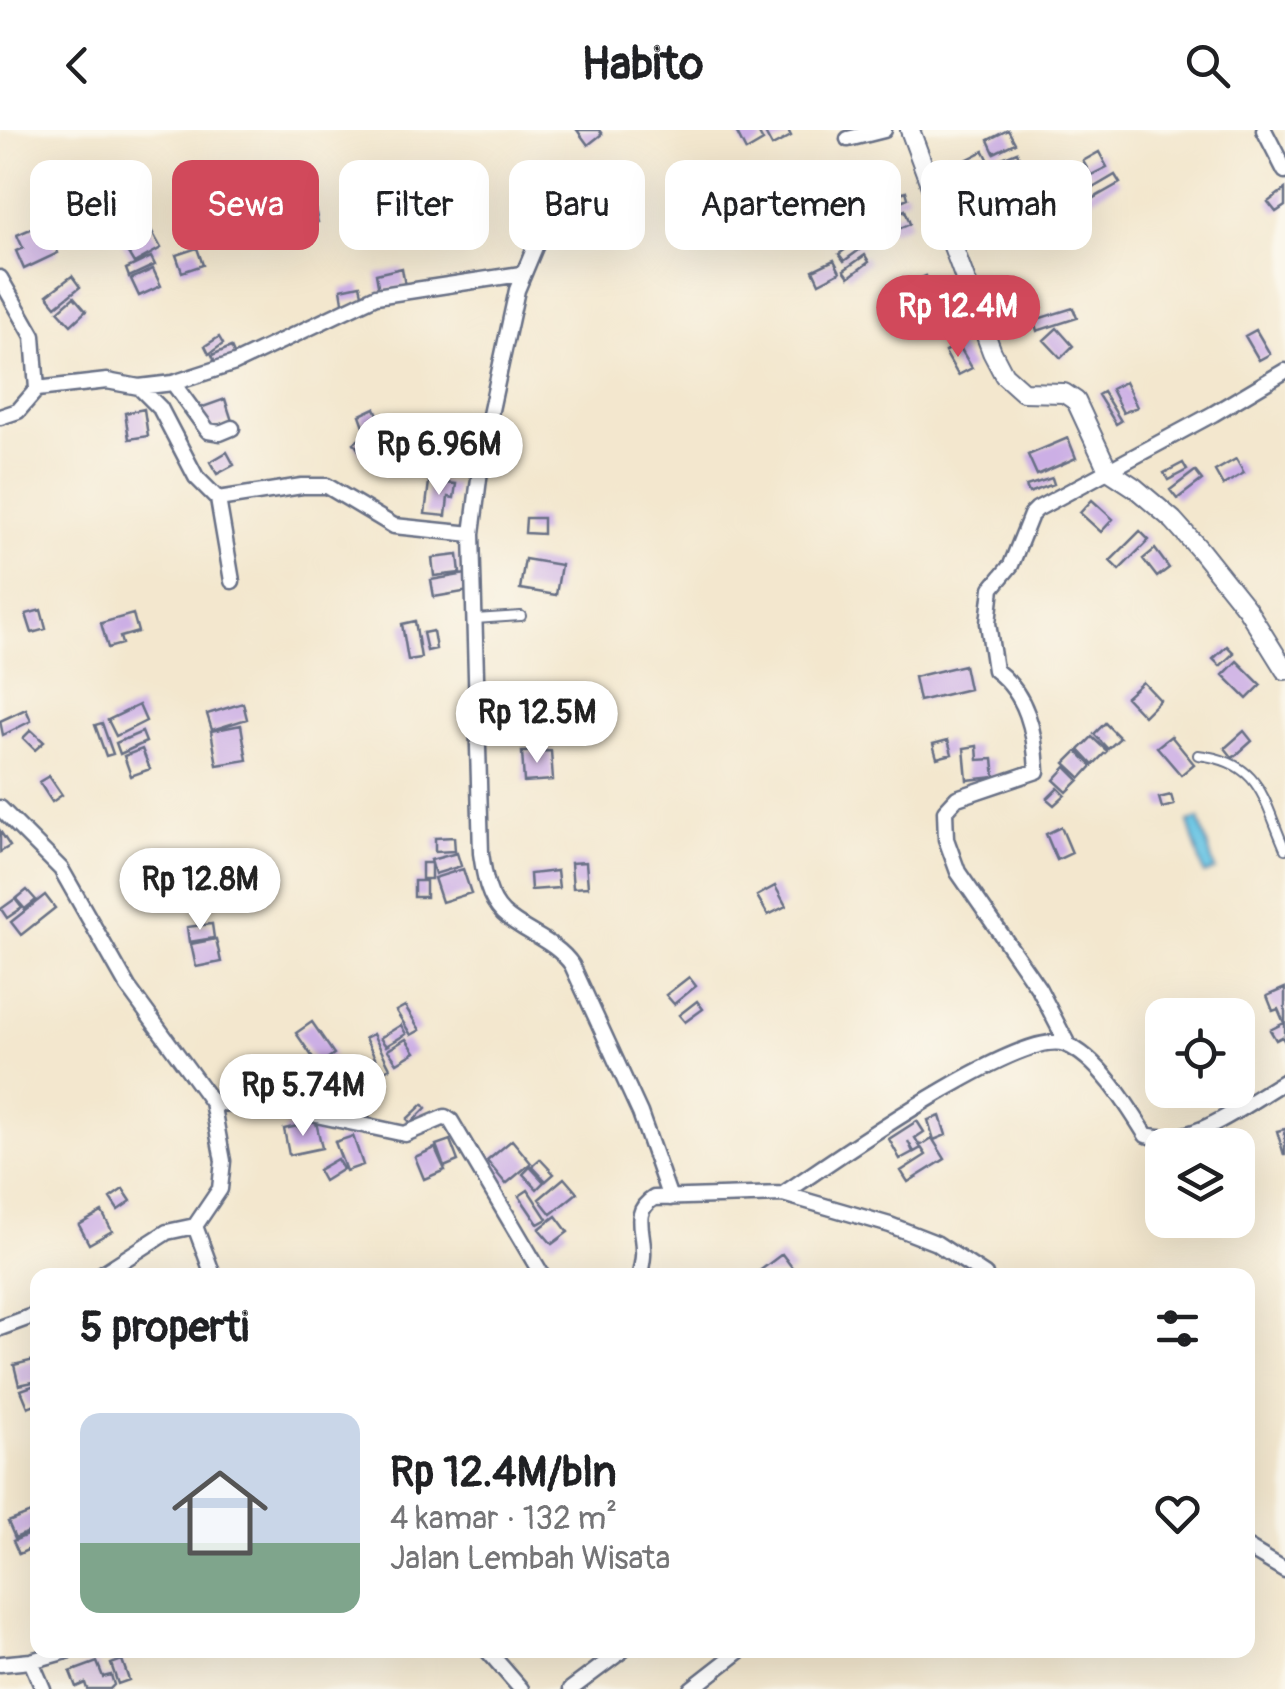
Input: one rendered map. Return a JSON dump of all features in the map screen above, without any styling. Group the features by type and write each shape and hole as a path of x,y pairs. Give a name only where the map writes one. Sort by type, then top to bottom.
{"street":[{"path":"848,139 884,130"},
{"path":"910,130 992,352 1004,374 1023,392 1064,393 1076,401 1108,470 1134,487 1182,530 1247,609 1285,670"},
{"path":"1264,130 1285,171"},
{"path":"533,250 521,274 483,447 472,534 481,854 486,880 503,913 565,954 572,965 640,1113 670,1198"},
{"path":"0,417 18,411 37,390 107,381 138,387 173,384 235,363 376,296 521,274"},
{"path":"0,278 32,336 37,390"},
{"path":"1285,370 1030,515 1010,565 992,588 988,623 994,670 1019,693 1036,742 1037,770 957,798 945,811 946,838 958,872 1038,989 1068,1045 1096,1068 1122,1098 1146,1136 1164,1140 1189,1136 1285,1081"},
{"path":"173,384 208,431 232,428"},
{"path":"138,387 160,408 196,477 218,499 232,581"},
{"path":"218,499 302,486 328,486 385,523 472,534"},
{"path":"0,808 61,869 128,987 212,1102 223,1161 220,1189 195,1226 167,1232 111,1268"},
{"path":"783,1194 910,1108 974,1074 1036,1044 1068,1045"},
{"path":"212,1102 293,1110 405,1134 444,1117 451,1120 538,1268"},
{"path":"641,1268 644,1252 639,1214 644,1204 654,1198 783,1194 890,1225 936,1243 974,1268"},
{"path":"195,1226 210,1268"},
{"path":"0,1328 30,1317"},
{"path":"1255,1552 1285,1570"},
{"path":"0,1664 41,1658"},
{"path":"495,1658 522,1689"},
{"path":"572,1689 613,1658"},
{"path":"691,1689 732,1658"},
{"path":"30,1661 43,1689"}],"lane":[{"path":"474,619 521,616"},
{"path":"1198,755 1233,764 1250,776 1264,793 1285,848"}],"water":[{"path":"1199,819 1215,870 1204,874 1188,822"}],"building":[{"path":"577,130 599,130 602,134 588,145"},
{"path":"757,130 763,141 746,151 737,133"},
{"path":"788,130 791,136 772,146 764,131"},
{"path":"1008,130 1015,143 994,153 988,140"},
{"path":"984,151 988,160 966,160"},
{"path":"1017,152 1020,160 1003,160"},
{"path":"1099,152 1107,167 1092,174 1092,160 1085,160"},
{"path":"1115,175 1120,183 1092,199 1092,188"},
{"path":"1285,189 1285,206 1276,212 1268,202"},
{"path":"905,210 910,224 901,228 901,212"},
{"path":"30,229 30,250 58,253 24,269 16,251 23,248 17,235"},
{"path":"152,232 161,248 134,263 126,250 152,250"},
{"path":"198,250 203,265 182,272 176,255"},
{"path":"845,250 859,250 844,261 839,254"},
{"path":"865,255 869,262 849,277 844,270"},
{"path":"151,257 155,265 129,277 126,269"},
{"path":"834,260 840,272 819,283 813,270"},
{"path":"402,268 405,286 379,291 376,274"},
{"path":"153,269 161,286 139,296 131,279"},
{"path":"72,276 80,287 56,306 47,295"},
{"path":"926,276 935,299 920,305 912,282"},
{"path":"360,285 363,298 343,302 341,289"},
{"path":"74,297 86,311 71,325 58,311"},
{"path":"1073,308 1077,318 1037,331 1034,320"},
{"path":"1057,328 1073,346 1061,358 1044,340"},
{"path":"1256,330 1270,354 1259,360 1245,336"},
{"path":"219,337 223,344 209,354 205,346"},
{"path":"958,344 972,368 958,375 945,352"},
{"path":"231,347 235,356 216,364 212,355"},
{"path":"1125,382 1137,407 1123,413 1111,389"},
{"path":"1103,392 1121,421 1116,424 1098,395"},
{"path":"225,399 232,421 208,429 200,408"},
{"path":"375,408 380,419 364,426 360,415"},
{"path":"144,409 148,436 129,439 125,413"},
{"path":"387,419 396,432 363,456 354,443"},
{"path":"1068,438 1076,458 1037,475 1028,455"},
{"path":"227,452 234,465 217,474 210,462"},
{"path":"1236,459 1244,473 1223,485 1215,471"},
{"path":"1183,463 1187,470 1168,480 1164,473"},
{"path":"1195,471 1202,480 1177,499 1170,490"},
{"path":"1052,478 1054,484 1029,493 1026,486"},
{"path":"429,482 456,484 454,498 448,497 446,516 425,514"},
{"path":"1092,500 1113,519 1101,532 1080,513"},
{"path":"526,518 543,518 543,534 525,533"},
{"path":"1140,531 1149,540 1119,570 1110,561"},
{"path":"1155,549 1169,568 1157,577 1143,559"},
{"path":"458,555 460,573 434,576 432,558"},
{"path":"525,559 561,565 556,595 520,589"},
{"path":"466,574 469,591 434,597 431,580"},
{"path":"41,610 46,629 32,633 26,614"},
{"path":"133,614 138,632 120,637 122,644 108,648 101,623"},
{"path":"415,621 421,658 408,660 402,624"},
{"path":"433,631 436,649 427,651 423,633"},
{"path":"1227,646 1234,653 1220,666 1213,659"},
{"path":"1237,661 1261,685 1247,699 1223,675"},
{"path":"964,665 969,689 919,701 914,677"},
{"path":"1143,682 1160,700 1144,716 1126,697"},
{"path":"533,697 550,699 548,713 531,710"},
{"path":"243,703 247,719 212,730 207,714"},
{"path":"139,705 146,721 116,736 108,720"},
{"path":"26,709 31,721 3,735 0,721"},
{"path":"527,722 549,722 549,737 528,737"},
{"path":"102,723 113,754 106,756 95,725"},
{"path":"1105,723 1120,738 1108,749 1094,734"},
{"path":"241,725 247,760 217,765 211,731"},
{"path":"31,730 44,742 35,750 23,738"},
{"path":"1244,731 1252,741 1233,758 1225,748"},
{"path":"142,732 146,742 120,754 116,743"},
{"path":"1171,736 1194,764 1181,775 1157,747"},
{"path":"1092,737 1107,751 1093,765 1079,750"},
{"path":"948,740 952,754 937,758 933,744"},
{"path":"977,746 978,760 993,759 995,777 967,780 964,748"},
{"path":"142,749 150,769 131,776 124,756"},
{"path":"551,751 553,780 524,782 522,752"},
{"path":"1077,751 1092,766 1081,778 1065,763"},
{"path":"1066,767 1079,780 1067,792 1054,780"},
{"path":"49,776 62,795 52,802 39,782"},
{"path":"1058,788 1065,795 1054,805 1047,799"},
{"path":"1171,795 1174,805 1162,808 1159,798"},
{"path":"1061,827 1072,853 1057,860 1046,834"},
{"path":"0,831 10,846 0,852"},
{"path":"454,837 455,851 435,852 435,838"},
{"path":"457,853 461,866 435,874 431,860"},
{"path":"586,862 588,887 573,888 571,863"},
{"path":"422,863 431,863 431,879 422,879"},
{"path":"463,869 471,893 442,902 434,878"},
{"path":"557,871 559,888 531,890 530,874"},
{"path":"414,881 426,881 426,897 414,897"},
{"path":"775,886 786,906 768,915 757,896"},
{"path":"27,890 36,900 25,909 16,899"},
{"path":"45,895 55,908 21,935 11,922"},
{"path":"15,899 22,908 7,918 1,909"},
{"path":"212,924 214,938 189,942 187,927"},
{"path":"216,939 221,962 196,967 191,944"},
{"path":"689,977 696,986 674,1004 666,995"},
{"path":"1285,988 1285,1042 1282,1037 1276,1040 1270,1030 1284,1023 1267,996"},
{"path":"697,1001 703,1009 685,1022 679,1015"},
{"path":"405,1006 420,1030 411,1035 396,1011"},
{"path":"312,1022 334,1054 318,1065 296,1033"},
{"path":"401,1025 406,1034 386,1046 380,1038"},
{"path":"373,1034 390,1068 382,1072 365,1038"},
{"path":"406,1039 415,1052 397,1063 388,1050"},
{"path":"367,1075 373,1094 352,1101 346,1082"},
{"path":"423,1104 426,1108 411,1123 407,1119"},
{"path":"940,1116 946,1135 934,1140 928,1120"},
{"path":"917,1121 924,1132 915,1138 921,1148 914,1152 908,1141 913,1152 900,1159 889,1139"},
{"path":"316,1122 322,1148 289,1155 284,1129"},
{"path":"1285,1129 1285,1155 1284,1155 1277,1131"},
{"path":"353,1136 363,1165 346,1171 335,1142"},
{"path":"932,1138 945,1159 908,1182 901,1171 926,1155 920,1146"},
{"path":"450,1140 458,1161 444,1167 436,1145"},
{"path":"512,1140 531,1163 506,1184 487,1161"},
{"path":"435,1148 445,1170 424,1179 415,1157"},
{"path":"337,1159 343,1169 324,1181 318,1170"},
{"path":"540,1159 554,1174 546,1181 532,1166"},
{"path":"530,1167 544,1182 537,1189 523,1174"},
{"path":"564,1178 577,1193 551,1214 539,1199"},
{"path":"123,1189 131,1201 118,1210 110,1198"},
{"path":"528,1190 547,1219 538,1224 519,1196"},
{"path":"102,1212 112,1231 89,1244 79,1225"},
{"path":"556,1216 568,1232 552,1244 539,1229"},
{"path":"782,1254 792,1268 763,1268"},
{"path":"30,1361 30,1383 19,1385 14,1365"},
{"path":"30,1387 30,1406 28,1407 21,1390"},
{"path":"30,1513 30,1531 15,1538 8,1522"},
{"path":"30,1534 30,1549 19,1554 13,1541"},
{"path":"122,1660 129,1680 118,1684 111,1664"},
{"path":"97,1662 103,1677 111,1675 114,1685 110,1689 87,1689 85,1683 76,1687 70,1672"}]}
